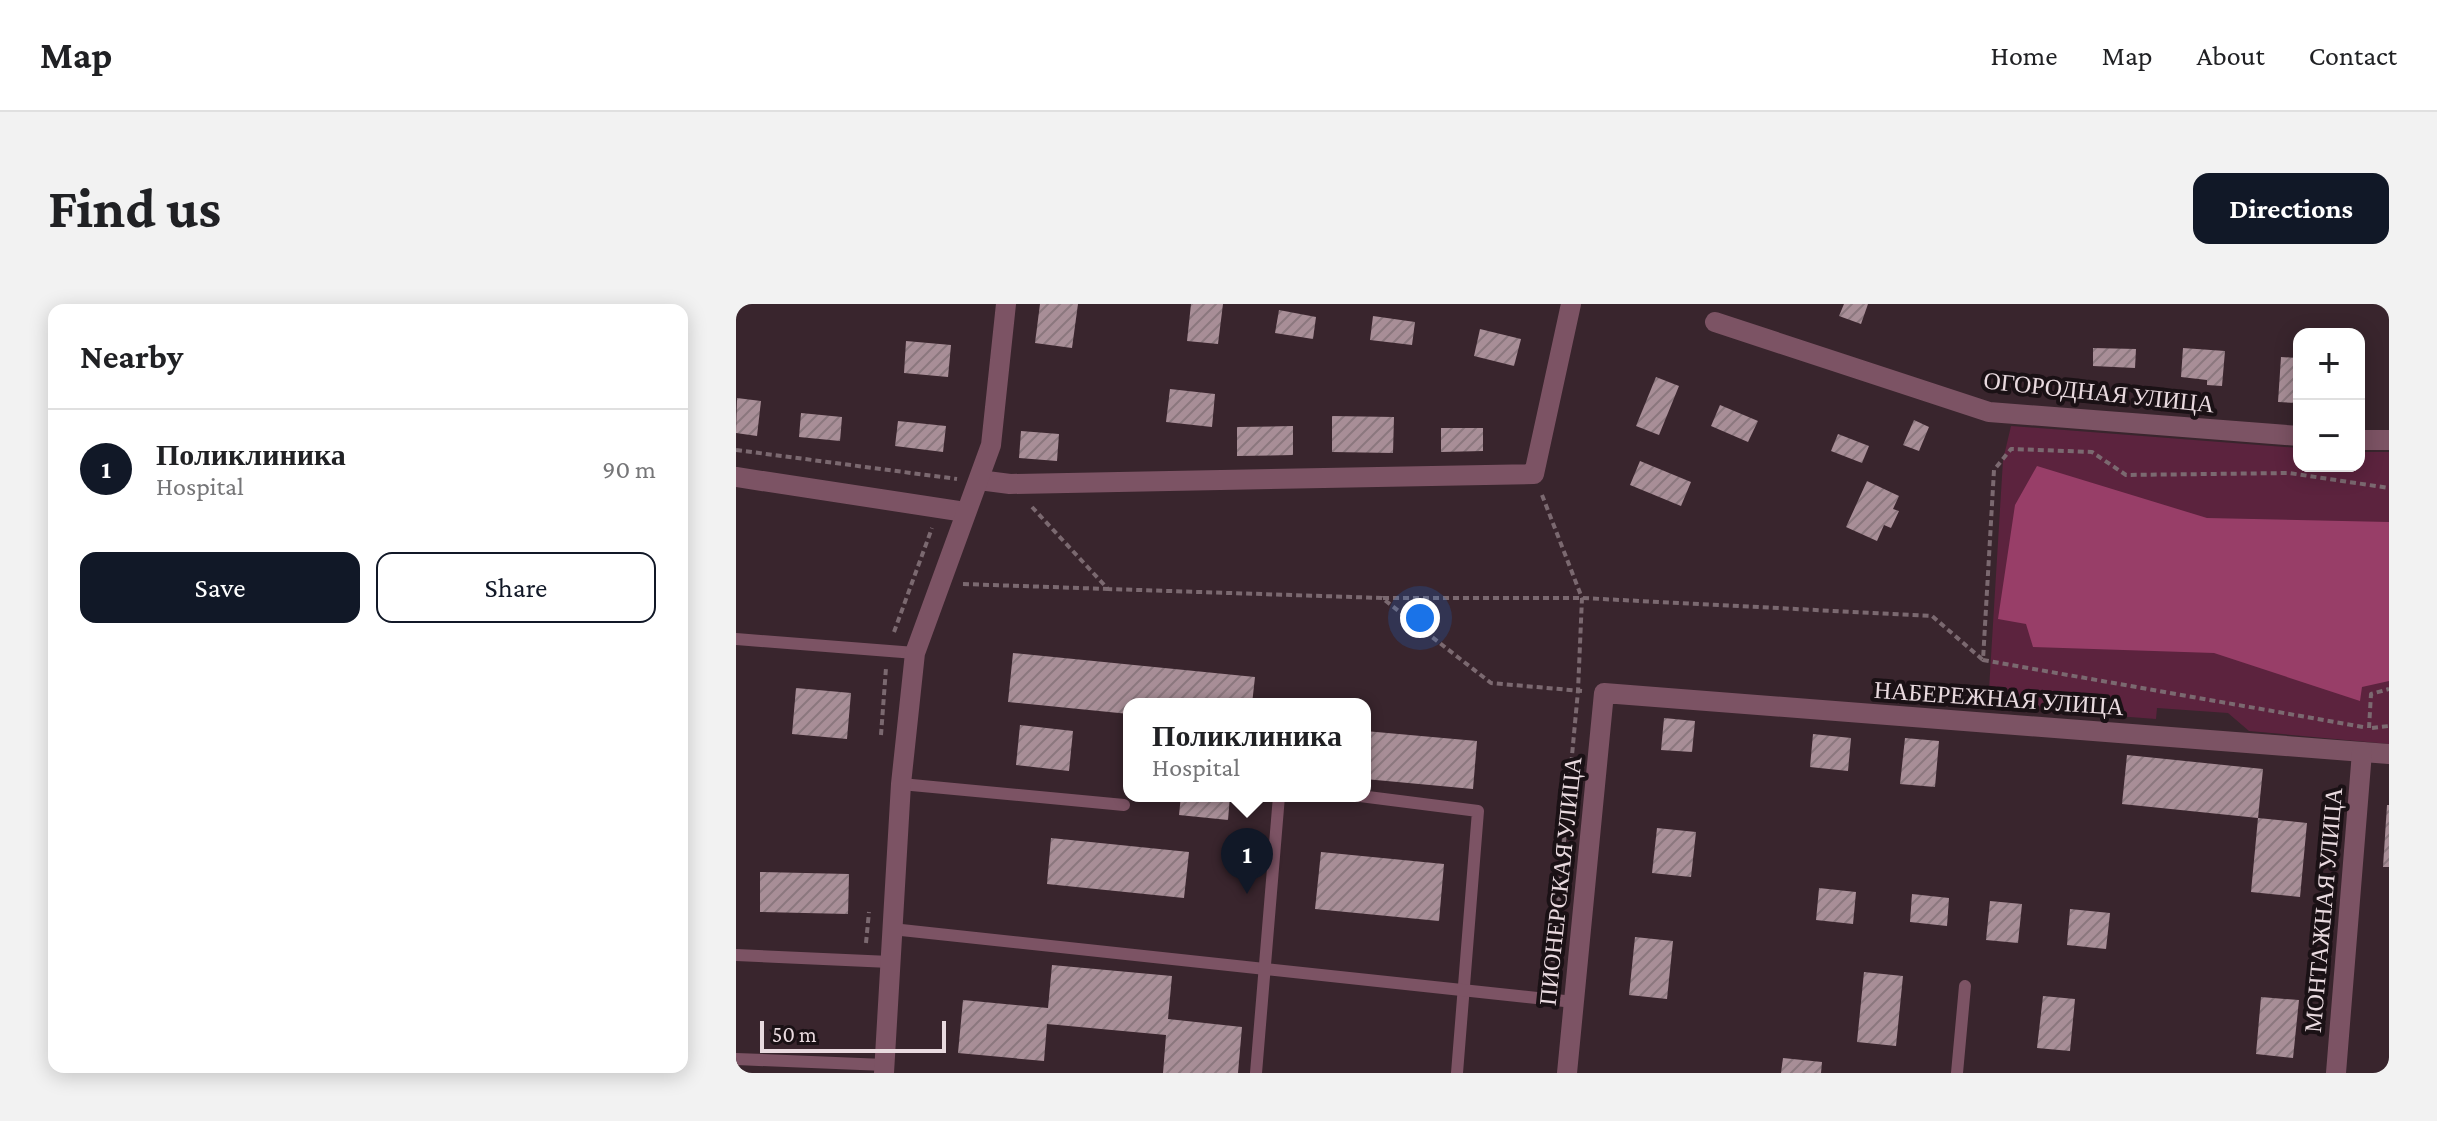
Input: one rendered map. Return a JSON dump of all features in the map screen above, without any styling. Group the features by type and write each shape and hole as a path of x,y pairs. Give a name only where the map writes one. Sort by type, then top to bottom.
{"street":[{"path":"884,1069 901,784 915,653 991,445 1006,304"},
{"path":"979,480 1010,484 1534,474 1571,304"},
{"name":"ОГОРОДНАЯ УЛИЦА","path":"1715,322 1989,412 2293,436"},
{"path":"2365,440 2389,440"},
{"path":"736,477 965,512"},
{"name":"НАБЕРЕЖНАЯ УЛИЦА","path":"1604,693 2389,754"},
{"name":"ПИОНЕРСКАЯ УЛИЦА","path":"1567,1073 1604,693"},
{"name":"МОНТАЖНАЯ УЛИЦА","path":"2336,1073 2362,752"}],"lane":[{"path":"736,639 915,653"},
{"path":"901,784 1124,805"},
{"path":"1371,797 1478,811 1457,1073"},
{"path":"1256,1073 1279,802"},
{"path":"892,929 1574,1002"},
{"path":"736,955 890,962"},
{"path":"1957,1073 1965,986"},
{"path":"736,1059 884,1069"}],"path":[{"path":"1983,660 1994,470 2011,449 2092,452 2126,475 2289,473 2389,488"},
{"path":"736,450 979,480"},
{"path":"1534,474 1582,598 1578,691 1549,999"},
{"path":"1010,484 1108,589"},
{"path":"913,577 940,583 1382,598 1582,598 1932,616 1983,660 2369,728 2389,726"},
{"path":"1382,598 1491,683 1604,693"},
{"path":"2369,728 2371,694 2389,689"}],"shaded area":[{"path":"2011,426 2293,448 2293,472 2365,472 2365,452 2389,452 2389,744 2249,731 2228,713 2157,708 2156,719 1988,706 2003,460"},
{"path":"2037,466 2207,518 2389,522 2389,681 2362,687 2360,701 2214,653 2033,647 2026,624 1998,619 2015,505"}],"building":[{"path":"1040,304 1078,304 1072,348 1035,343"},
{"path":"1191,304 1223,304 1218,344 1187,341"},
{"path":"1844,304 1868,304 1861,324 1839,316"},
{"path":"1279,310 1316,317 1313,339 1275,333"},
{"path":"1373,316 1415,322 1412,345 1370,340"},
{"path":"1480,329 1521,339 1514,366 1474,356"},
{"path":"906,341 951,345 948,377 904,373"},
{"path":"2093,348 2136,349 2135,368 2093,366"},
{"path":"2183,348 2225,351 2222,386 2207,385 2207,380 2181,377"},
{"path":"2281,357 2293,358 2293,403 2278,402"},
{"path":"1656,377 1679,386 1659,435 1636,426"},
{"path":"1170,389 1215,394 1212,427 1166,422"},
{"path":"737,398 761,401 757,436 736,433"},
{"path":"1720,405 1758,421 1748,442 1711,426"},
{"path":"801,413 842,417 840,441 799,437"},
{"path":"1332,416 1394,417 1393,453 1332,452"},
{"path":"1914,420 1929,427 1919,451 1903,445"},
{"path":"898,421 946,426 943,452 895,446"},
{"path":"1293,426 1293,455 1237,456 1237,427"},
{"path":"1441,428 1483,428 1483,451 1441,452"},
{"path":"1021,431 1059,434 1057,461 1019,458"},
{"path":"1838,434 1869,446 1862,463 1831,451"},
{"path":"1640,461 1691,482 1681,506 1630,485"},
{"path":"1867,481 1899,496 1893,509 1899,511 1891,528 1884,525 1877,541 1846,527"},
{"path":"1013,653 1255,677 1253,698 1123,698 1123,713 1008,702"},
{"path":"796,688 851,693 847,739 792,734"},
{"path":"1664,718 1695,721 1692,752 1661,750"},
{"path":"1020,725 1073,731 1069,771 1016,765"},
{"path":"1371,732 1477,741 1473,789 1371,780"},
{"path":"1813,734 1851,738 1848,771 1810,767"},
{"path":"1905,738 1939,741 1935,787 1900,784"},
{"path":"2127,755 2263,769 2258,818 2122,804"},
{"path":"1180,802 1230,802 1228,820 1179,815"},
{"path":"2387,805 2389,867 2383,867"},
{"path":"2258,818 2307,823 2300,897 2251,892"},
{"path":"1657,828 1696,832 1691,877 1652,873"},
{"path":"1051,838 1189,852 1184,898 1047,884"},
{"path":"1321,852 1444,864 1439,921 1315,909"},
{"path":"760,872 849,874 848,914 760,912"},
{"path":"1819,888 1856,892 1853,924 1816,920"},
{"path":"1912,894 1949,898 1947,926 1910,922"},
{"path":"1990,901 2022,904 2018,943 1986,940"},
{"path":"2070,909 2110,913 2106,949 2067,945"},
{"path":"1635,937 1673,941 1667,999 1629,995"},
{"path":"1052,965 1172,976 1168,1019 1242,1027 1238,1073 1163,1073 1166,1035 1047,1024 1044,1061 958,1053 963,1000 1048,1008"},
{"path":"1864,972 1903,976 1896,1046 1857,1042"},
{"path":"2043,996 2075,999 2070,1051 2037,1048"},
{"path":"2261,997 2299,1000 2293,1058 2256,1054"},
{"path":"1783,1058 1822,1062 1821,1073 1781,1073"}],"place":[{"name":"Поликлиника","path":"1247,894"}]}
